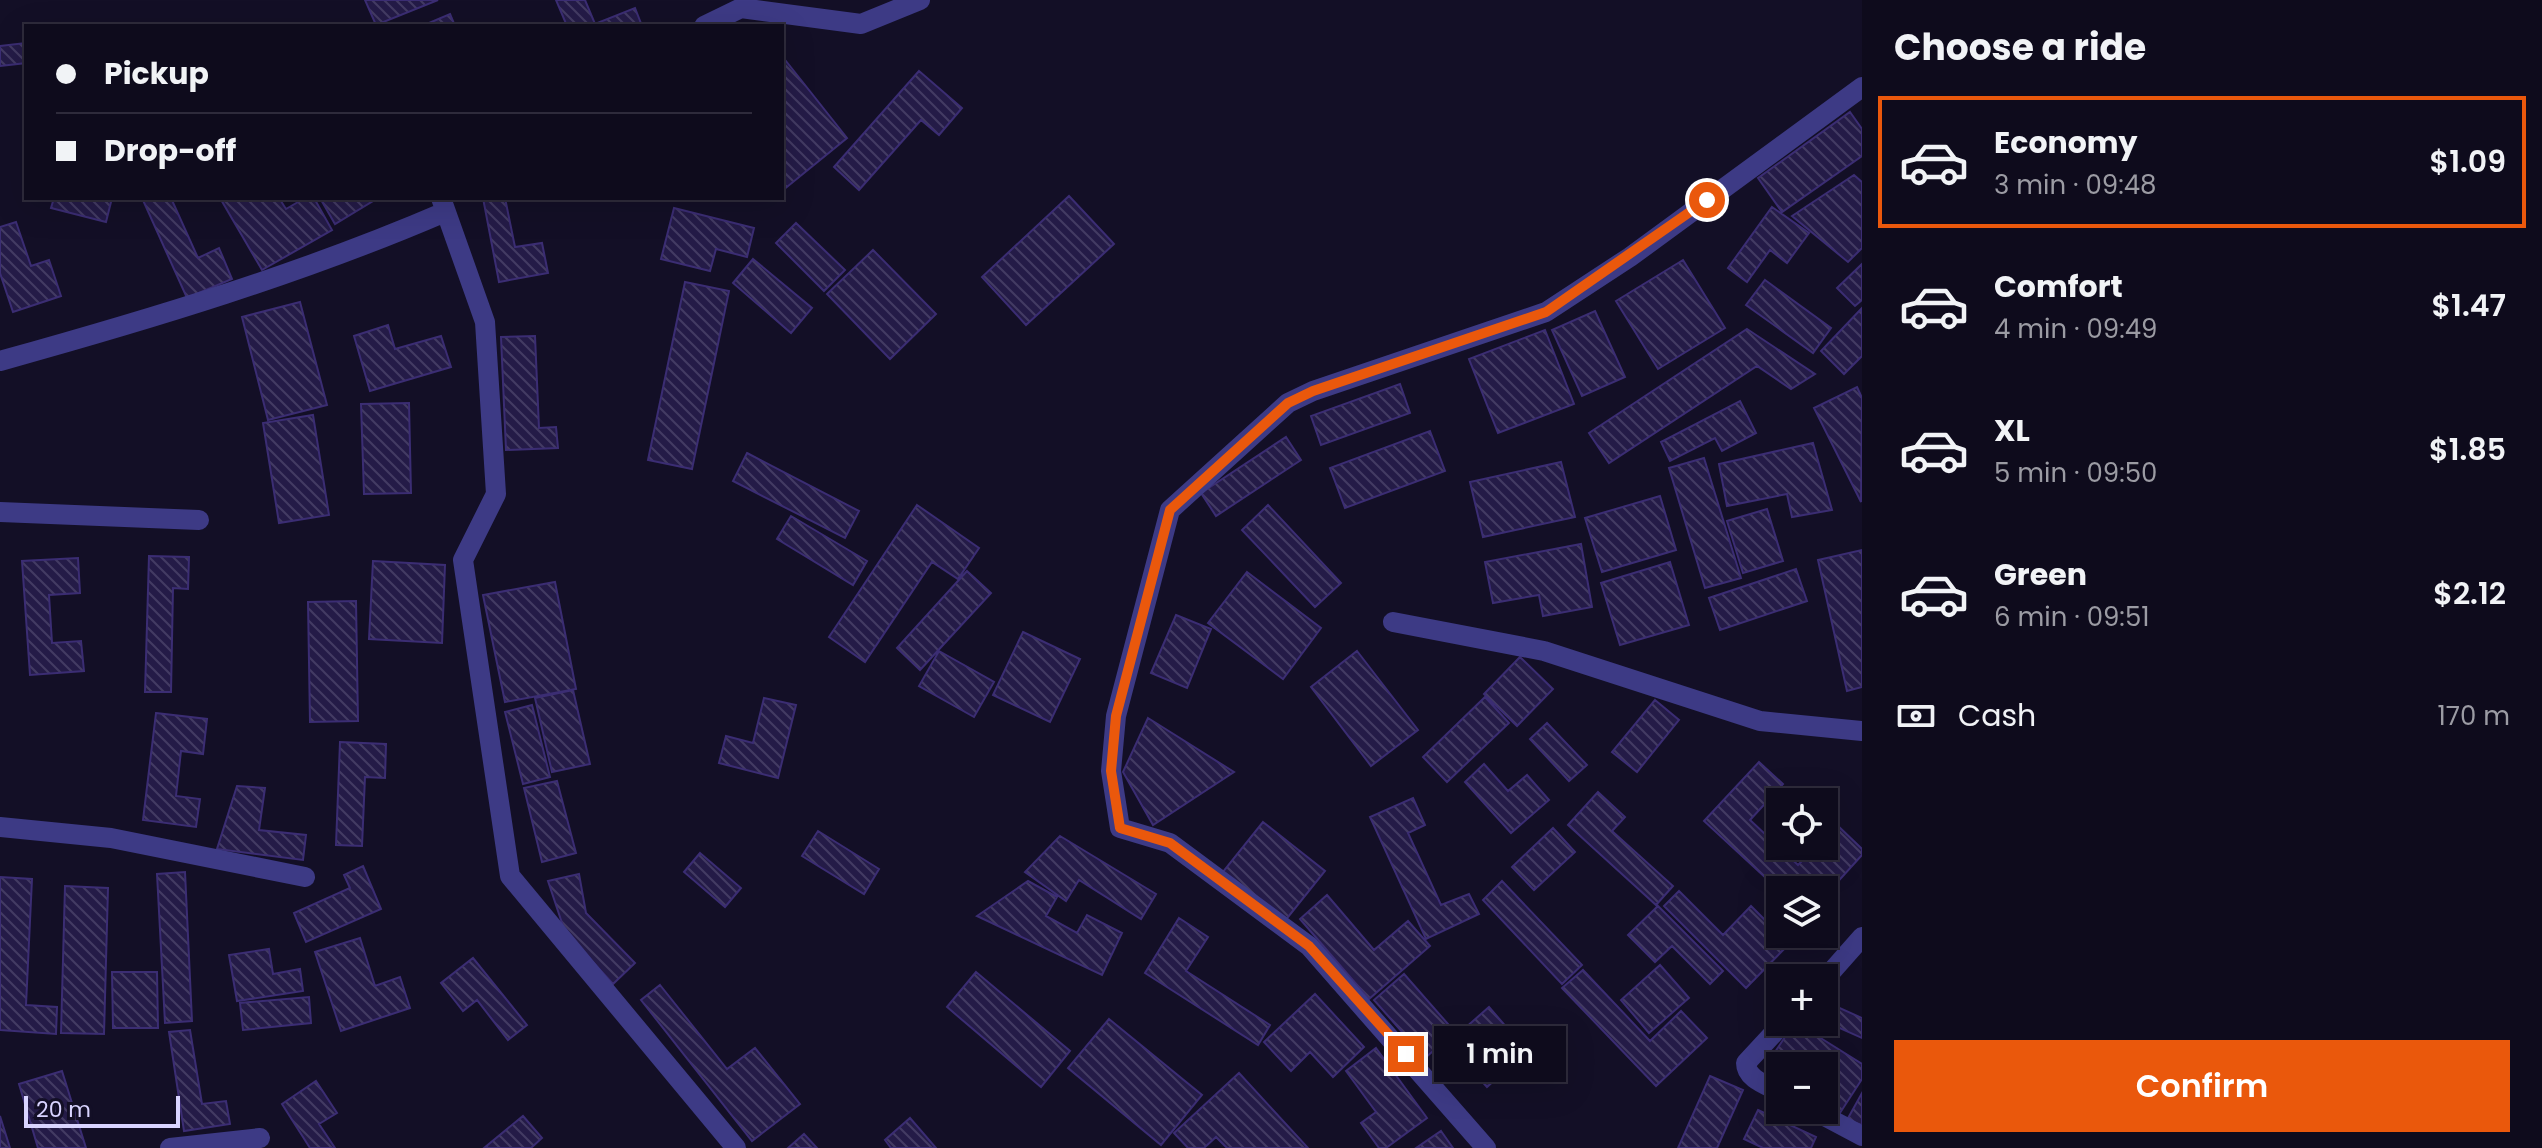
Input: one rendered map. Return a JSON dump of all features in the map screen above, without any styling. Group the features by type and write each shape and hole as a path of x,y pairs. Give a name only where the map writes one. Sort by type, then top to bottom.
{"street":[{"path":"708,24 741,8 861,24 920,0"},
{"path":"1486,1148 1309,946 1170,843 1120,828 1111,771 1116,716 1170,510 1288,403 1313,391 1546,312 1630,257 1862,87"},
{"path":"0,361 148,320 357,249 443,205 485,322 496,494 463,560 510,876 736,1148"},
{"path":"0,512 199,520"},
{"path":"1393,622 1544,651 1760,721 1862,731"},
{"path":"0,827 111,838 305,877"},
{"path":"1838,964 1862,937"},
{"path":"1766,1085 1750,1076 1745,1069 1746,1063 1771,1036"},
{"path":"1838,1123 1862,1136"},
{"path":"170,1148 260,1138"}],"building":[{"path":"365,0 438,0 378,24 376,24"},
{"path":"556,0 585,0 595,24 566,24"},
{"path":"635,8 641,24 595,24"},
{"path":"450,14 454,24 427,24"},
{"path":"24,43 24,63 0,66 0,46"},
{"path":"784,59 847,138 784,189"},
{"path":"919,71 962,108 939,135 921,120 859,190 834,167"},
{"path":"1850,112 1862,129 1862,156 1782,212 1758,178"},
{"path":"1854,175 1862,182 1862,248 1848,262 1792,216"},
{"path":"1069,196 1114,244 1026,325 982,277"},
{"path":"53,200 112,200 106,222 51,208"},
{"path":"143,200 172,200 198,258 219,248 232,279 187,298"},
{"path":"221,200 280,200 286,209 302,200 315,200 332,230 262,270"},
{"path":"321,200 375,200 335,224"},
{"path":"483,200 505,200 515,247 542,243 548,273 499,282"},
{"path":"1772,207 1809,233 1787,263 1770,250 1747,282 1728,268"},
{"path":"674,208 754,228 747,257 716,249 710,271 661,259"},
{"path":"16,222 31,266 49,260 61,296 13,312 0,273 0,227"},
{"path":"796,223 845,270 824,291 776,243"},
{"path":"873,250 936,314 890,359 827,294"},
{"path":"753,259 812,308 791,333 733,283"},
{"path":"1683,260 1725,328 1658,369 1616,301"},
{"path":"1862,264 1862,300 1855,306 1837,288"},
{"path":"1765,280 1831,328 1813,353 1746,305"},
{"path":"685,282 729,291 692,469 648,460"},
{"path":"300,302 327,405 268,420 242,317"},
{"path":"1862,308 1862,356 1844,374 1821,351"},
{"path":"1595,311 1625,377 1582,396 1552,330"},
{"path":"388,325 395,349 441,336 451,367 370,391 354,336"},
{"path":"1747,329 1815,374 1791,389 1757,366 1609,463 1589,433"},
{"path":"1545,330 1574,404 1498,433 1469,359"},
{"path":"535,336 539,428 556,427 558,448 506,450 501,337"},
{"path":"1400,384 1410,413 1321,445 1311,416"},
{"path":"1857,387 1862,398 1861,502 1814,408"},
{"path":"1740,401 1756,433 1722,451 1715,438 1670,461 1661,442"},
{"path":"409,403 411,493 364,494 361,404"},
{"path":"313,415 329,515 279,523 263,423"},
{"path":"1430,431 1445,471 1345,508 1330,468"},
{"path":"1286,437 1301,460 1216,516 1201,493"},
{"path":"1813,443 1832,510 1792,517 1787,494 1727,506 1719,464"},
{"path":"747,453 859,511 845,538 733,481"},
{"path":"1704,458 1741,578 1705,588 1669,468"},
{"path":"1561,462 1575,517 1483,537 1470,482"},
{"path":"1660,496 1676,550 1602,572 1585,518"},
{"path":"917,505 979,548 958,579 932,562 865,662 829,637"},
{"path":"1268,505 1341,583 1315,607 1242,530"},
{"path":"1767,509 1783,561 1743,573 1727,521"},
{"path":"791,516 867,561 853,585 777,539"},
{"path":"1581,544 1592,607 1543,616 1539,595 1493,603 1485,562"},
{"path":"1862,550 1862,687 1847,691 1818,560"},
{"path":"149,556 189,557 188,589 173,588 171,692 145,692"},
{"path":"78,558 80,593 49,595 52,643 81,641 84,671 30,675 22,561"},
{"path":"373,561 445,565 442,643 369,639"},
{"path":"1670,562 1689,625 1620,645 1601,583"},
{"path":"1796,569 1807,601 1720,630 1709,598"},
{"path":"967,571 991,593 920,670 897,648"},
{"path":"1247,572 1321,628 1283,679 1208,623"},
{"path":"555,582 576,689 505,702 483,595"},
{"path":"356,601 358,721 310,722 308,602"},
{"path":"1176,615 1211,629 1187,688 1151,673"},
{"path":"1023,632 1080,659 1050,722 993,695"},
{"path":"939,651 994,682 974,717 919,686"},
{"path":"1357,651 1418,730 1371,766 1311,687"},
{"path":"1520,657 1553,689 1517,726 1484,694"},
{"path":"573,690 590,764 552,772 535,698"},
{"path":"1485,697 1509,723 1447,782 1423,757"},
{"path":"764,698 796,705 778,778 719,763 726,736 753,743"},
{"path":"1655,700 1679,720 1637,772 1612,752"},
{"path":"532,705 550,777 523,784 505,712"},
{"path":"156,713 207,719 203,754 181,751 176,796 200,799 196,827 143,820"},
{"path":"1148,718 1234,772 1153,825 1123,772"},
{"path":"1547,723 1587,765 1569,781 1530,739"},
{"path":"340,742 386,744 385,778 365,777 362,846 336,845"},
{"path":"1759,762 1783,784 1779,788 1766,788 1766,803 1750,820 1766,835 1766,860 1793,860 1798,865 1803,860 1838,860 1838,826 1862,849 1862,855 1838,882 1838,876 1766,878 1704,821"},
{"path":"1484,764 1508,791 1527,775 1549,800 1511,833 1465,782"},
{"path":"557,781 576,853 542,862 524,788"},
{"path":"237,786 265,788 259,830 306,835 303,860 217,849"},
{"path":"1598,792 1625,817 1612,831 1673,886 1656,905 1568,825"},
{"path":"1413,798 1425,825 1408,833 1441,905 1469,894 1479,914 1426,939 1370,817"},
{"path":"1263,822 1325,871 1284,922 1222,873"},
{"path":"1553,828 1575,852 1534,890 1512,867"},
{"path":"818,831 879,869 864,894 802,856"},
{"path":"1060,836 1156,894 1141,919 1079,880 1066,901 1025,872"},
{"path":"700,853 741,888 725,907 684,872"},
{"path":"363,866 381,909 306,942 294,913 350,888 344,875"},
{"path":"185,872 192,1021 165,1023 157,874"},
{"path":"579,874 586,913 635,963 613,984 565,932 548,881"},
{"path":"0,877 32,879 26,1005 57,1007 56,1034 0,1030"},
{"path":"1028,881 1057,897 1046,916 1077,933 1087,915 1122,933 1102,975 977,916"},
{"path":"1502,881 1582,965 1562,984 1483,900"},
{"path":"65,886 108,888 104,1034 61,1033"},
{"path":"1679,891 1723,935 1751,906 1766,921 1766,948 1785,948 1766,964 1746,988 1664,906"},
{"path":"1327,895 1374,950 1408,921 1430,946 1369,999 1300,919"},
{"path":"1658,906 1723,971 1710,984 1672,946 1655,962 1628,935"},
{"path":"1179,918 1208,937 1186,971 1270,1025 1258,1045 1145,973"},
{"path":"360,938 375,986 400,977 410,1008 341,1031 315,952"},
{"path":"269,949 273,974 300,969 303,991 237,1001 229,955"},
{"path":"473,958 527,1025 508,1040 477,1000 463,1011 441,983"},
{"path":"1660,965 1689,998 1649,1033 1621,1000"},
{"path":"1583,970 1650,1041 1681,1011 1707,1038 1656,1086 1562,988"},
{"path":"112,972 157,972 158,1028 113,1028"},
{"path":"976,972 1070,1051 1041,1087 947,1007"},
{"path":"1404,974 1455,1032 1425,1058 1374,1000"},
{"path":"660,985 727,1069 755,1048 800,1104 752,1141 641,1000"},
{"path":"1315,994 1364,1047 1333,1077 1310,1052 1291,1071 1264,1042"},
{"path":"309,997 311,1023 243,1030 240,1003"},
{"path":"1489,1007 1527,1051 1487,1087 1448,1043"},
{"path":"1838,1007 1862,1018 1862,1038 1838,1027"},
{"path":"1109,1019 1202,1095 1161,1145 1068,1068"},
{"path":"190,1030 202,1104 226,1101 230,1124 184,1131 169,1032"},
{"path":"1786,1036 1817,1036 1862,1064 1862,1079 1840,1113 1838,1052 1775,1052"},
{"path":"1376,1048 1427,1118 1386,1148 1379,1148 1361,1123 1376,1112 1346,1071"},
{"path":"62,1071 86,1148 38,1148 19,1084"},
{"path":"1239,1073 1308,1148 1227,1148 1216,1137 1204,1148 1188,1148 1174,1133"},
{"path":"1710,1076 1743,1090 1717,1148 1678,1148"},
{"path":"316,1081 337,1113 319,1124 335,1148 310,1148 282,1104"},
{"path":"1862,1093 1862,1125 1847,1120"},
{"path":"1758,1110 1766,1114 1766,1124 1788,1124 1816,1137 1811,1148 1763,1148 1744,1139"},
{"path":"0,1116 10,1148 0,1148"},
{"path":"523,1116 542,1138 531,1148 484,1148"},
{"path":"910,1118 936,1148 891,1148 885,1140"},
{"path":"1441,1131 1453,1148 1416,1148"},
{"path":"804,1134 817,1148 788,1148"}],"route":[{"path":"1406,1054 1309,946 1170,843 1120,828 1111,771 1116,716 1170,510 1288,403 1313,391 1546,312 1630,257 1707,200"}]}
